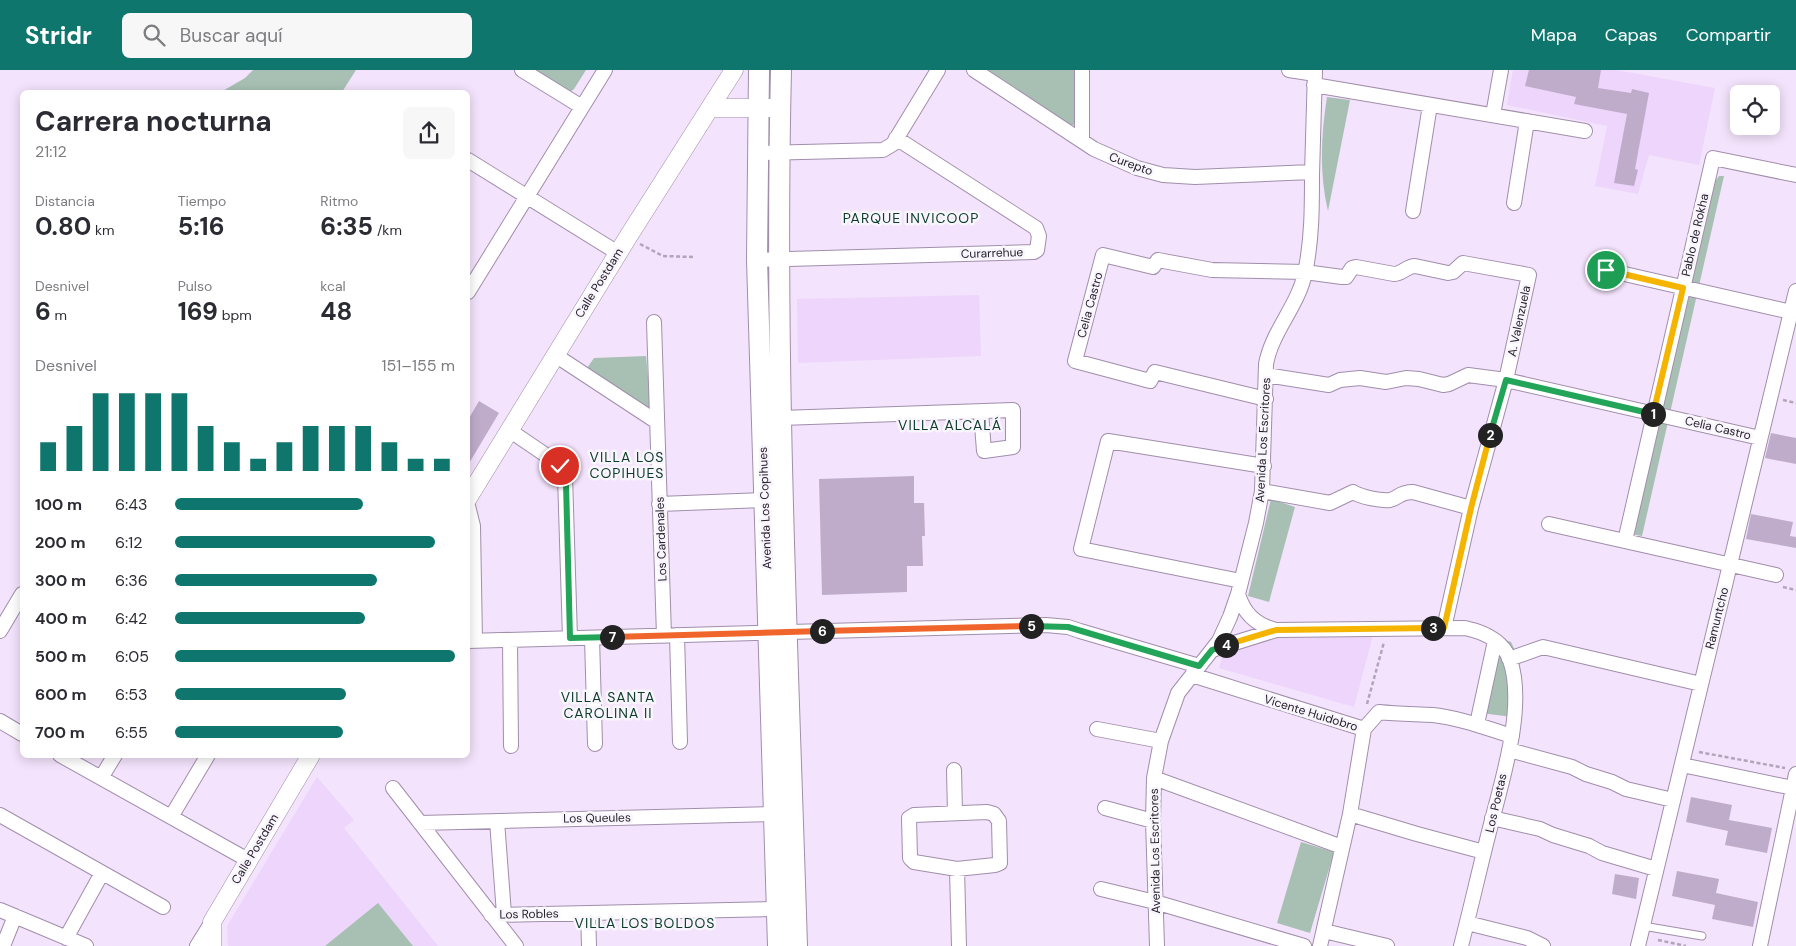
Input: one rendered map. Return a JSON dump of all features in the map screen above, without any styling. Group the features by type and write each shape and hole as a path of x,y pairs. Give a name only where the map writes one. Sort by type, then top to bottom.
{"main road":[{"name":"Avenida Los Copihues","path":"759,70 757,260 764,500 778,632 797,946"},
{"path":"780,108 781,70"},
{"name":"Avenida Los Copihues","path":"778,946 774,814 781,418 778,260 780,108"}],"street":[{"path":"522,70 582,107"},
{"path":"470,284 527,197 605,70"},
{"name":"Calle Postdam","path":"470,488 509,430 734,70"},
{"path":"758,153 878,152 887,148 896,138 938,70"},
{"name":"Curepto","path":"974,70 1082,141 1108,157 1124,164 1163,175 1195,177 1312,172"},
{"path":"1082,70 1082,141"},
{"path":"1289,70 1430,105 1585,132"},
{"path":"1493,115 1501,70"},
{"name":"Avenida Los Escritores","path":"1157,946 1153,821 1154,778 1161,741 1178,693 1212,650 1225,630 1240,588 1256,524 1264,466 1268,354 1272,343 1296,301 1305,272 1311,230 1315,76"},
{"path":"1413,211 1430,105"},
{"path":"710,108 780,108"},
{"path":"1514,203 1528,122"},
{"name":"Curarrehue","path":"757,260 1034,252 1037,250 1038,236 1036,228 896,138"},
{"name":"Pablo de Rokha","path":"1625,541 1713,158 1796,175"},
{"path":"470,161 618,253"},
{"name":"Celia Castro","path":"1266,399 1155,372 1150,381 1075,361 1103,255 1153,267 1158,260 1212,270 1305,272"},
{"name":"A. Valenzuela","path":"1305,272 1346,277 1356,266 1397,274 1410,266 1453,272 1463,262 1529,275 1506,380 1471,508 1444,628"},
{"path":"1606,270 1791,312"},
{"name":"Ramuntcho","path":"1640,936 1796,291"},
{"name":"Los Cardenales","path":"654,322 660,504 680,742"},
{"path":"555,355 657,422"},
{"name":"Celia Castro","path":"1266,375 1329,384 1340,380 1360,378 1386,382 1406,378 1443,385 1468,375 1506,380 1760,438"},
{"path":"781,418 981,412"},
{"path":"509,430 556,462 565,476 570,638"},
{"path":"1264,466 1108,441 1082,549 1240,588 1246,611 1252,618 1268,628 1276,630 1444,628 1474,630 1496,640 1509,659 1543,647 1701,684"},
{"path":"1262,491 1330,504 1353,492 1360,497 1390,500 1404,492 1413,492 1471,508"},
{"path":"660,504 764,500"},
{"path":"470,514 473,526 471,641"},
{"path":"1549,524 1776,575"},
{"path":"0,631 20,597"},
{"name":"Vicente Huidobro","path":"471,641 1058,626 1080,630 1364,729 1379,712 1403,715 1434,715 1477,724 1510,743 1586,774 1612,782 1626,789 1673,800"},
{"path":"1212,650 1276,630"},
{"path":"592,638 595,744"},
{"path":"510,640 511,746"},
{"path":"1477,724 1496,640"},
{"name":"Los Poetas","path":"1461,946 1510,743 1515,683 1509,659"},
{"path":"0,721 20,733"},
{"path":"1097,729 1161,741"},
{"path":"1320,946 1350,814 1364,729"},
{"path":"65,758 248,860"},
{"path":"102,778 113,758"},
{"path":"172,817 206,758"},
{"name":"Calle Postdam","path":"212,922 309,758"},
{"path":"1682,765 1793,788"},
{"path":"954,770 955,813"},
{"path":"1760,946 1793,788 1791,771"},
{"path":"1154,778 1342,847"},
{"path":"393,788 497,914 516,946"},
{"path":"1105,808 1153,821"},
{"path":"987,812 994,814 999,821 1000,863 957,869 914,862 910,858 909,818 914,815 955,813 987,812"},
{"name":"Los Queules","path":"420,823 774,814"},
{"path":"1350,814 1484,852"},
{"path":"0,815 163,907"},
{"path":"1492,818 1540,830 1553,836 1589,846 1602,853 1656,869"},
{"path":"497,821 497,914"},
{"path":"957,869 960,946"},
{"path":"66,938 102,873"},
{"path":"1101,889 1155,902 1304,946"},
{"name":"Los Robles","path":"497,914 777,909"},
{"path":"0,910 86,946"},
{"path":"588,913 589,946"},
{"path":"3,946 15,916"},
{"path":"197,946 212,922"},
{"path":"212,922 212,946"},
{"path":"1466,923 1527,938 1544,946"},
{"path":"1324,931 1387,946"}],"lane":[{"path":"1640,936 1702,936"}],"path":[{"path":"628,237 663,256 693,257"},
{"path":"1364,729 1367,700 1388,629"},
{"path":"1685,749 1791,771"},
{"path":"1640,936 1686,946"}],"shaded area":[{"path":"1513,70 1616,70 1715,88 1699,165 1649,155 1638,194 1595,186 1607,126 1507,105"},
{"path":"979,295 981,356 798,363 797,299"},
{"path":"1373,635 1354,707 1219,668 1226,645 1272,636"},
{"path":"317,777 354,820 344,828 438,946 228,946 227,926"}],"green space":[{"path":"253,70 356,70 343,90 224,90 245,78"},
{"path":"534,70 586,70 570,92"},
{"path":"983,70 1078,70 1076,124 1070,126"},
{"path":"1327,97 1350,100 1328,211 1322,168 1323,126"},
{"path":"1719,176 1724,176 1642,536 1630,534 1713,184"},
{"path":"646,356 651,408 644,409 587,368 594,358"},
{"path":"1271,499 1295,507 1269,602 1248,596"},
{"path":"1497,637 1511,642 1521,670 1521,688 1513,717 1480,713"},
{"path":"1301,842 1334,852 1310,933 1277,923"},
{"path":"378,903 413,946 325,946"}],"building":[{"path":"1529,70 1601,70 1598,88 1631,93 1632,89 1649,93 1635,169 1638,170 1634,186 1614,183 1627,114 1574,104 1576,97 1525,86"},
{"path":"479,401 499,413 470,462 470,417"},
{"path":"1771,433 1796,438 1796,464 1765,458"},
{"path":"914,476 914,503 924,503 925,536 922,536 923,566 907,566 907,592 822,595 819,479"},
{"path":"1751,514 1793,522 1790,536 1796,537 1796,548 1746,539"},
{"path":"1691,797 1732,805 1729,820 1772,828 1767,853 1725,845 1728,831 1686,822"},
{"path":"1677,871 1719,879 1716,893 1758,902 1753,927 1712,919 1715,905 1672,896"},
{"path":"1615,874 1639,878 1636,899 1612,894"}],"district":[{"name":"PARQUE INVICOOP","path":"911,218"},
{"name":"VILLA ALCALÁ","path":"950,425"},
{"name":"VILLA LOS COPIHUES","path":"627,466"},
{"name":"VILLA SANTA CAROLINA II","path":"608,706"},
{"name":"VILLA LOS BOLDOS","path":"645,923"}],"route":[{"path":"560,466 566,483 570,638 1046,625 1080,630 1199,666 1212,650 1276,630 1444,628 1471,508 1506,380 1654,414 1683,288 1606,270"}]}
